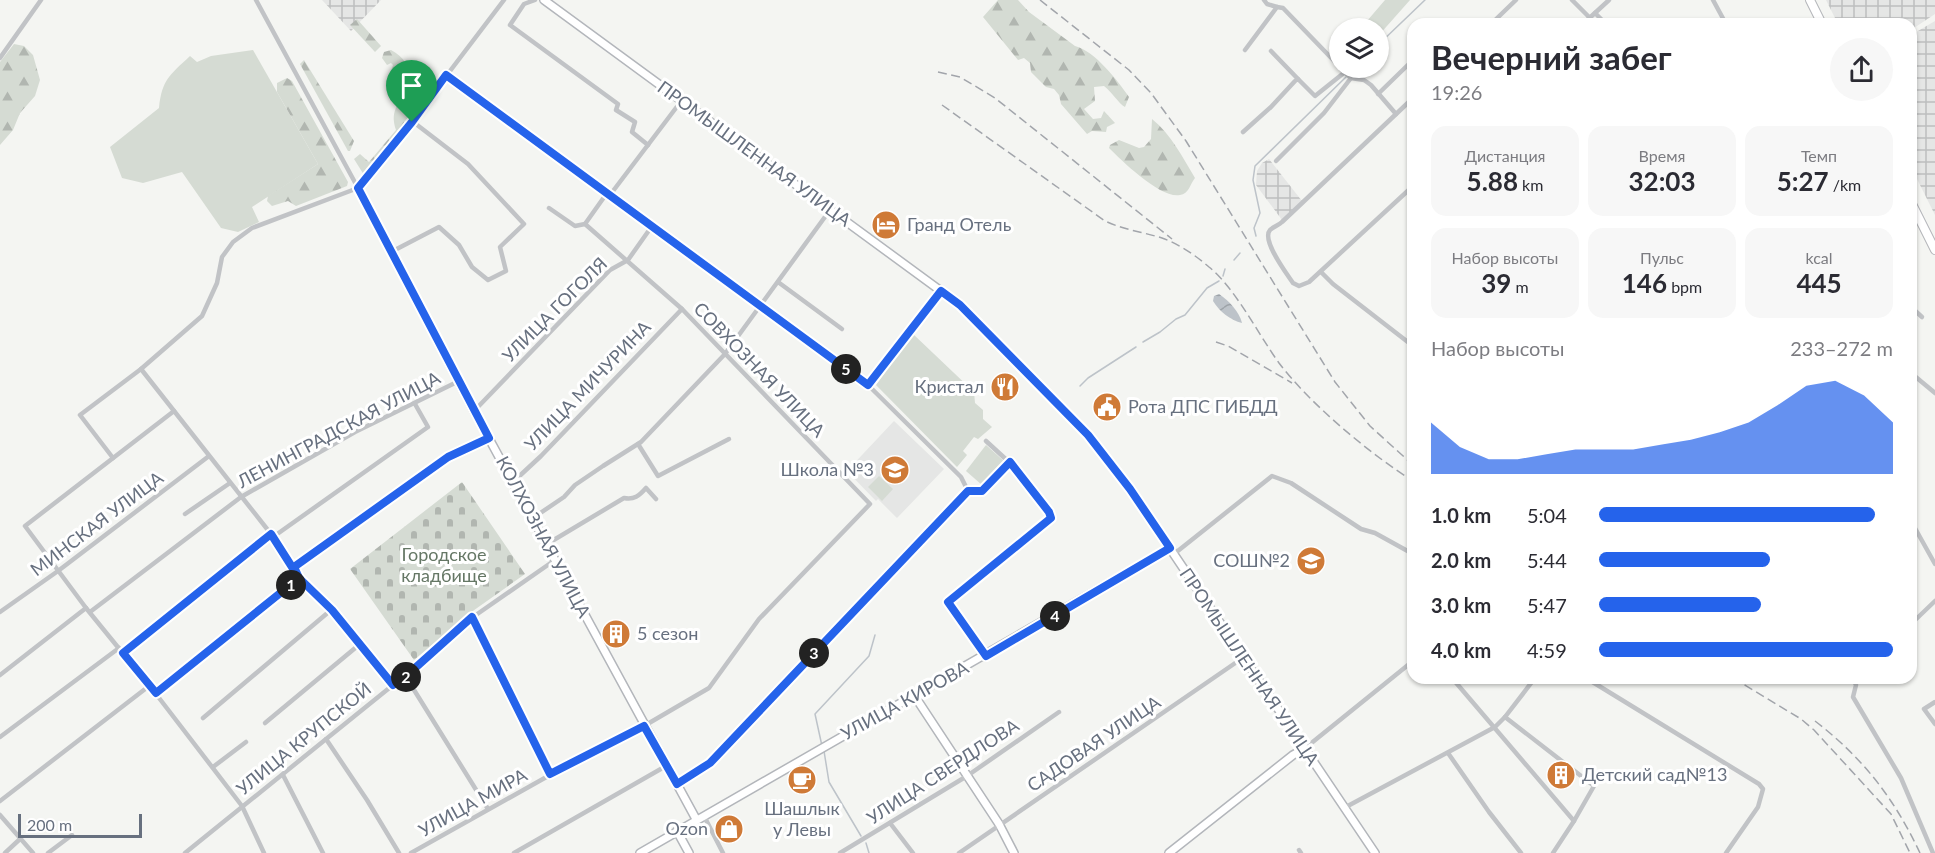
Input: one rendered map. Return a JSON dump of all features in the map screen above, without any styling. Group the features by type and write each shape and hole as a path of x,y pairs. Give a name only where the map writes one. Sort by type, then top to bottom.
{"main road":[{"name":"ПРОМЫШЛЕННАЯ УЛИЦА","path":"544,0 960,305 1088,435 1130,489 1375,853"},
{"path":"1810,0 1819,18"},
{"name":"КОЛХОЗНАЯ УЛИЦА","path":"358,188 474,411 696,819"},
{"path":"1917,214 1935,250"},
{"name":"УЛИЦА КИРОВА","path":"640,853 914,695 1172,551"},
{"path":"914,695 999,825 1014,853"},
{"path":"1169,853 1293,754 1304,748"},
{"path":"677,831 689,853"}],"street":[{"path":"0,58 41,0"},
{"name":"КОЛХОЗНАЯ УЛИЦА","path":"256,0 358,188"},
{"path":"113,458 80,415 141,369 202,316 217,283 222,257 233,242 252,228 358,188 412,122 504,0"},
{"path":"535,0 524,4 510,25 618,104 616,110 635,122 632,132 648,145"},
{"path":"1264,0 1268,4 1283,8 1329,56"},
{"path":"1497,18 1516,0"},
{"path":"1572,0 1590,18 1609,0"},
{"path":"1713,0 1723,18"},
{"path":"1245,50 1277,7"},
{"path":"1595,13 1600,18"},
{"path":"1270,51 1315,96 1333,78"},
{"path":"1378,94 1407,66"},
{"path":"446,75 868,385 961,477 968,491"},
{"path":"1276,161 1324,113 1351,78 1364,80 1396,114"},
{"path":"1243,132 1298,79"},
{"path":"585,224 682,100"},
{"path":"1407,104 1282,222 1270,230 1268,236 1270,246 1293,283 1299,285 1309,282 1407,192"},
{"path":"391,252 439,227 459,245 472,267 488,280 506,271 500,247 524,224 468,164 412,122"},
{"name":"СОВХОЗНАЯ УЛИЦА","path":"549,208 575,226 585,224 682,309 870,504 759,619 712,683"},
{"path":"532,518 564,497 575,485 638,444 725,354 830,210"},
{"name":"УЛИЦА ГОГОЛЯ","path":"474,411 610,270 628,260 652,226"},
{"path":"1320,272 1407,341"},
{"path":"777,282 842,329"},
{"path":"868,385 941,291"},
{"name":"УЛИЦА МИЧУРИНА","path":"513,482 682,309"},
{"path":"1917,312 1922,317"},
{"path":"141,369 272,536 299,578 332,610 393,685"},
{"path":"1917,378 1935,393"},
{"name":"ЛЕНИНГРАДСКАЯ УЛИЦА","path":"0,675 241,497 356,432 459,381"},
{"path":"0,737 121,650 272,536 428,427 415,404"},
{"path":"174,411 26,525 58,571 156,693 242,806 264,853"},
{"path":"294,567 448,457 489,438"},
{"path":"638,444 658,476 729,439"},
{"path":"986,441 1010,462 1049,512 1051,518 948,602 986,656"},
{"name":"МИНСКАЯ УЛИЦА","path":"0,612 58,571 209,456"},
{"path":"677,784 717,756 968,491 982,491 1010,462"},
{"name":"УЛИЦА КИРОВА","path":"1172,551 1272,476 1291,483 1361,529 1375,533 1407,551"},
{"path":"185,514 230,483"},
{"path":"547,544 624,498 630,499 640,495 646,488 656,499"},
{"path":"1917,532 1935,564"},
{"name":"УЛИЦА КРУПСКОЙ","path":"185,853 405,677 472,617 555,560"},
{"path":"156,693 299,578"},
{"path":"1917,618 1935,601"},
{"path":"203,718 332,610"},
{"path":"472,617 550,774"},
{"path":"265,723 360,644"},
{"name":"САДОВАЯ УЛИЦА","path":"959,853 1244,657"},
{"path":"1304,748 1407,666"},
{"path":"405,677 488,809"},
{"name":"УЛИЦА МИРА","path":"411,853 550,774 694,698 712,683"},
{"path":"1457,684 1574,821"},
{"path":"1344,808 1495,727 1530,684"},
{"path":"1596,684 1759,784 1762,789 1758,807 1726,853"},
{"path":"1856,684 1853,697 1901,778 1933,853"},
{"path":"0,801 150,686"},
{"path":"1935,702 1924,709 1935,724"},
{"name":"УЛИЦА СВЕРДЛОВА","path":"840,853 967,776 1059,712"},
{"path":"1505,717 1594,786 1553,853"},
{"path":"326,739 399,853"},
{"path":"213,767 246,742"},
{"path":"1448,753 1521,853"},
{"path":"514,853 666,766"},
{"path":"283,775 323,853"},
{"path":"0,815 33,853"},
{"path":"704,816 723,853"},
{"path":"890,823 913,853"},
{"path":"48,853 72,835"},
{"path":"4,853 20,839"},
{"path":"192,847 196,853"}],"shaded area":[{"path":"322,0 381,0 351,31"},
{"path":"1826,0 1935,0 1935,14 1917,26 1917,18 1835,18"},
{"path":"1935,21 1935,215 1917,179 1917,32"},
{"path":"1269,159 1302,201 1282,220 1256,185 1257,171 1262,163"},
{"name":"Школа №3","path":"894,421 944,469 897,518 878,499 876,501 847,471"}],"green space":[{"path":"998,0 1018,0 1029,12 1098,60 1112,75 1129,97 1125,107 1104,86 1094,87 1095,101 1084,109 1093,119 1101,118 1104,111 1115,123 1107,127 1106,132 1092,131 1087,134 1061,104 1059,95 1054,89 1046,87 1031,72 1030,63 1024,58 1018,60 983,17"},
{"path":"1385,0 1410,0 1389,24 1389,18 1370,18"},
{"path":"357,19 381,46 375,52 350,25"},
{"path":"14,44 24,46 33,55 40,80 35,96 20,113 13,130 0,145 0,62"},
{"path":"253,50 318,164 252,207 259,222 238,232 221,228 182,172 143,183 122,178 110,147 159,108 162,90 168,78 177,68 190,56 197,62 211,56"},
{"path":"391,50 405,63 412,80 412,100 408,119 364,175 354,159 360,154 369,162 396,130 394,119 398,89 391,71 393,65 391,63 387,65 382,58 384,52"},
{"path":"304,60 354,141 350,151 300,64"},
{"path":"287,78 292,81 348,182 347,186 296,206 288,201 272,206 267,201 268,196 318,164 277,92 277,83"},
{"path":"1152,119 1171,139 1195,178 1183,194 1172,195 1153,185 1132,170 1109,148 1119,140 1139,148 1144,147 1151,139"},
{"path":"913,334 974,392 975,403 983,410 983,419 992,427 978,439 974,437 963,451 967,455 957,467 876,385"},
{"path":"986,445 1005,462 982,485 966,471"},
{"path":"879,476 893,489 882,501 868,487"},
{"name":"Городское кладбище","path":"462,482 525,574 470,613 414,660 350,569"}],"water":[{"path":"1219,294 1239,314 1242,323 1229,318 1216,305 1213,301 1214,296"}],"waterway":[{"path":"1389,34 1425,0"},
{"path":"1256,236 1254,228 1260,213 1253,180 1255,166 1345,78"},
{"path":"1234,260 1240,253"},
{"path":"1223,276 1225,269"},
{"path":"1143,342 1185,315 1207,288 1219,281"},
{"path":"1080,386 1088,378 1136,347"},
{"path":"822,746 815,714 869,656 875,635"},
{"path":"824,751 829,782 861,836"},
{"path":"866,843 869,853"}],"railway":[{"path":"1040,0 1129,70 1151,93 1186,141 1335,382 1370,426 1407,460"},
{"path":"938,72 960,77 995,98 1172,239"},
{"path":"942,105 1105,221 1168,240 1187,250 1204,263 1228,287 1279,363 1307,395 1360,443 1407,477"},
{"path":"1216,342 1228,346 1292,383"},
{"path":"1743,684 1801,719 1814,730 1891,814 1910,853"},
{"path":"1815,721 1848,750 1876,780 1899,814 1920,853"}],"place":[{"name":"Гранд Отель","path":"886,225"},
{"name":"Кристал","path":"1005,387"},
{"name":"Рота ДПС ГИБДД","path":"1107,407"},
{"name":"Школа №3","path":"895,470"},
{"name":"СОШ№2","path":"1311,561"},
{"name":"5 сезон","path":"616,634"},
{"name":"Детский сад№13","path":"1561,775"},
{"name":"Шашлык у Левы","path":"802,780"},
{"name":"Ozon","path":"729,829"}],"route":[{"path":"412,122 358,188 489,438 448,457 294,567 299,578 156,693 123,653 271,534 299,578 332,610 393,685 472,617 550,774 644,726 677,784 710,763 724,749 968,491 982,491 1010,462 1049,512 1051,518 948,602 986,656 1170,548 1130,489 1088,435 960,305 941,291 868,385 446,75 412,122"}]}
